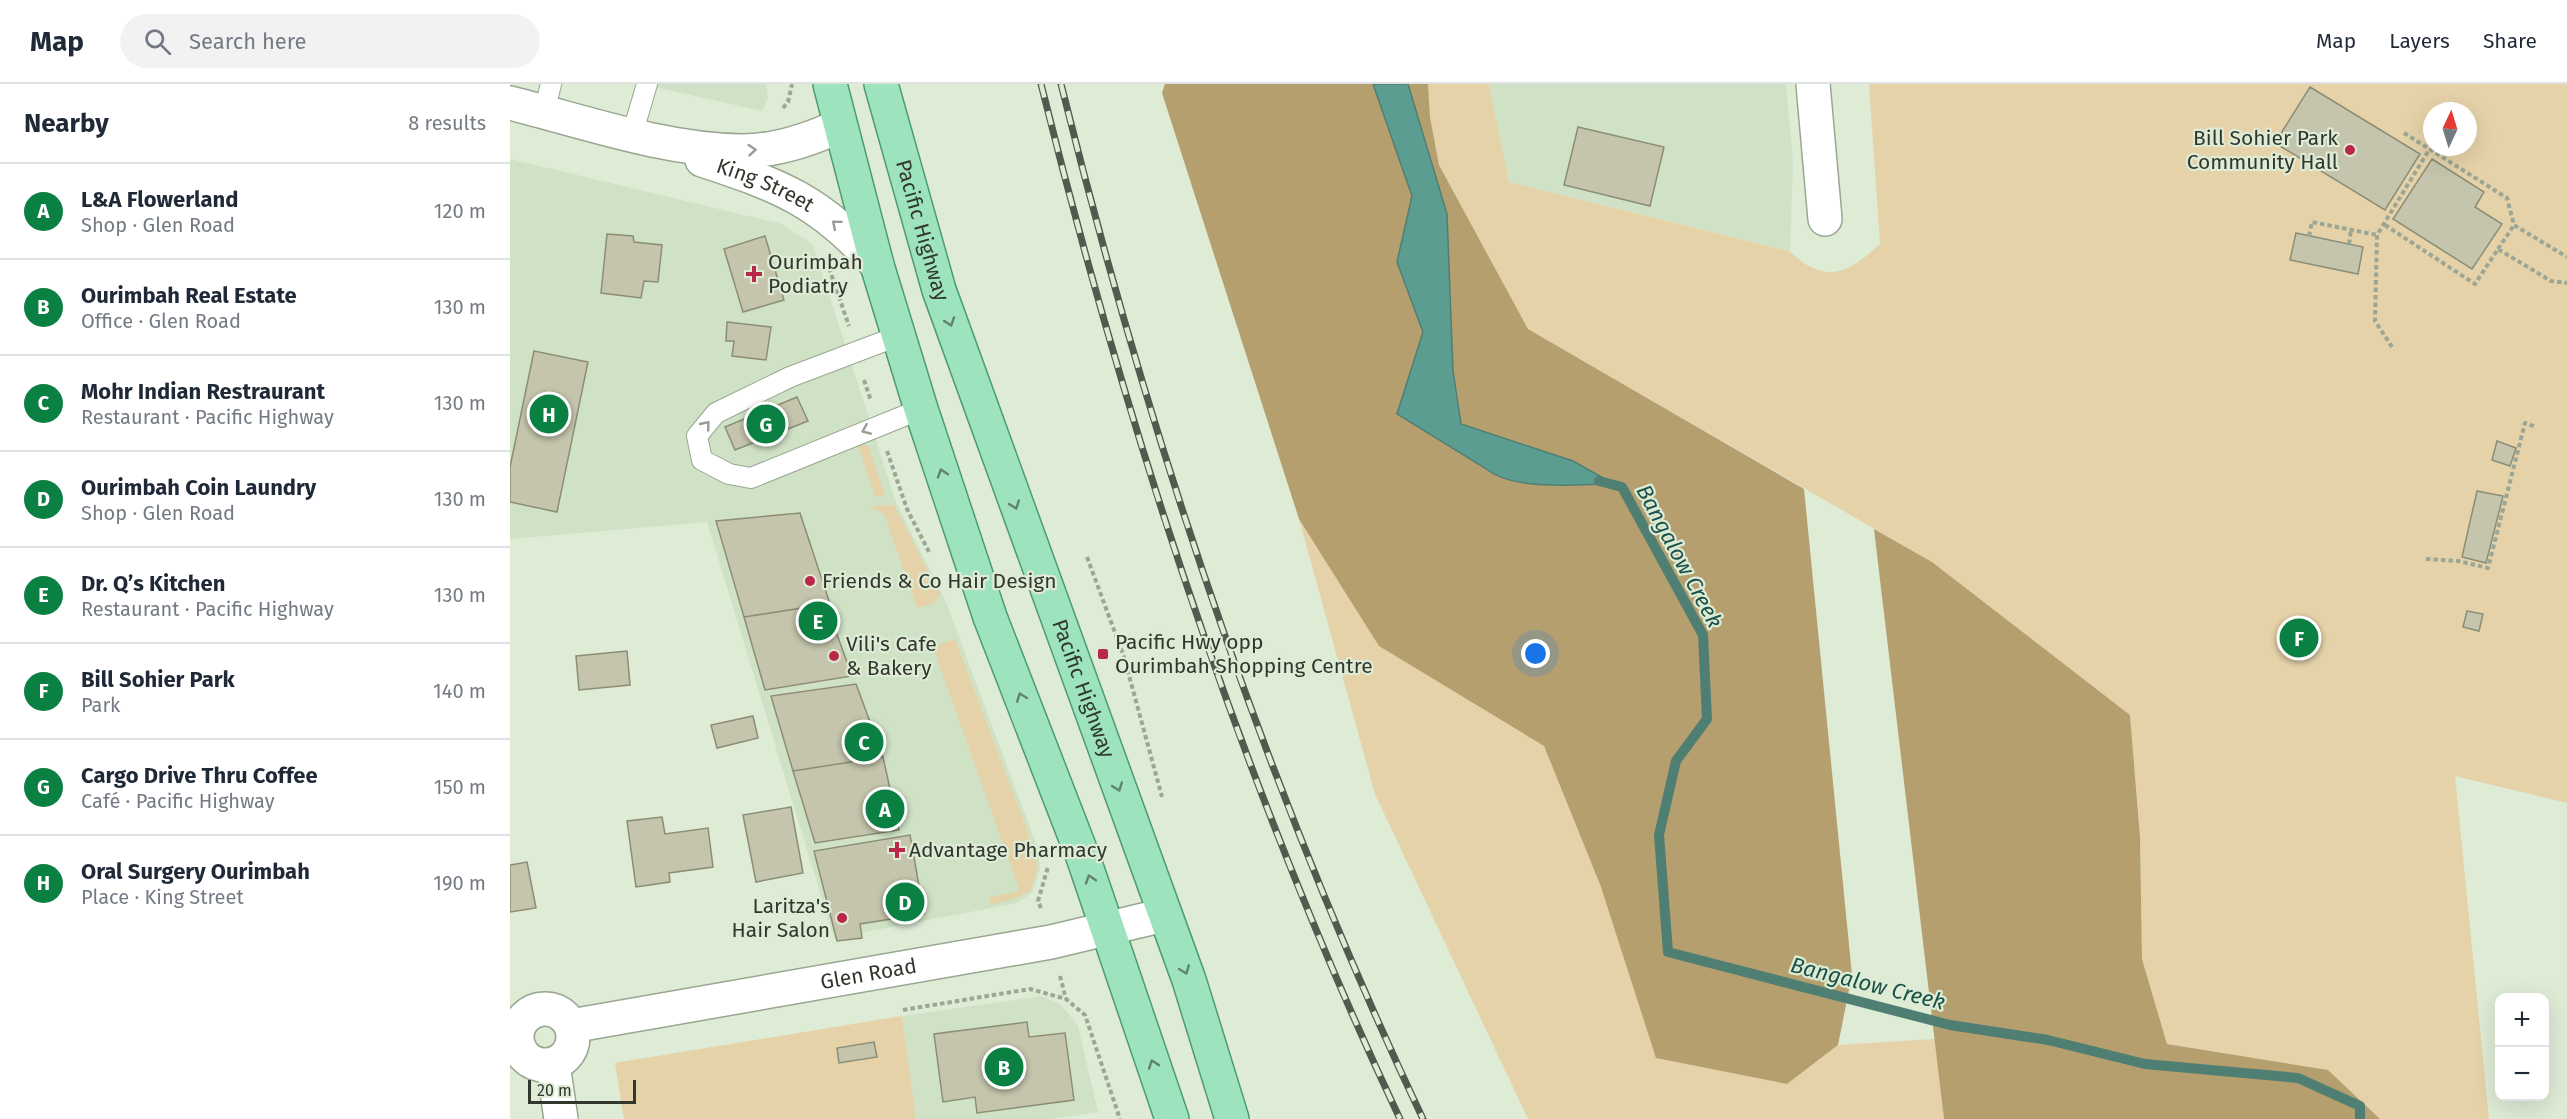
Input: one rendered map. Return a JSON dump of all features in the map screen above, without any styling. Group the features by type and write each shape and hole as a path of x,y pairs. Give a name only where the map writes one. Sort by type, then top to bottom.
{"main road":[{"path":"830,84 839,126 877,265 921,409 990,617 1083,857 1172,1119"},
{"name":"Pacific Highway","path":"881,84 939,290 1189,980 1232,1119"}],"street":[{"path":"1813,84 1825,219"},
{"name":"King Street","path":"510,104 548,98 632,135 746,174 797,195 839,226 877,265"},
{"name":"King Street","path":"632,135 743,151 792,144 839,126"},
{"name":"Glen Road","path":"571,1026 1107,930 1164,915"},
{"path":"543,1009 560,1013 571,1026 573,1045 561,1061 553,1064 535,1064 515,1042 526,1016 543,1009"},
{"path":"553,1064 561,1119"}],"lane":[{"path":"632,135 647,84"},
{"path":"898,336 790,377 716,413 697,436 702,460 729,474 751,478 921,409"}],"path":[{"path":"2404,134 2423,146"},
{"path":"2391,347 2375,321 2377,235 2425,156"},
{"path":"2439,156 2507,198 2514,225 2567,257"},
{"path":"2309,236 2312,222 2377,235"},
{"path":"2385,225 2475,284 2514,225"},
{"path":"2349,244 2351,230"},
{"path":"2498,249 2551,281 2567,284"},
{"path":"826,259 907,509 933,560"},
{"path":"2426,559 2458,561 2488,568 2525,423 2535,427"},
{"path":"1087,557 1124,657 1165,805"},
{"path":"1038,901 1048,864"},
{"path":"903,1010 1030,990 1066,999 1085,1016 1120,1119"}],"shaded area":[{"path":"641,84 766,84 768,98 762,111"},
{"path":"1165,84 1428,84 1430,117 1439,165 1528,329 1804,489 1852,975 1838,1045 1787,1084 1656,1058 1601,887 1544,746 1379,646 1299,519 1162,93","holes":["1521,446 1573,461 1612,484 1530,484"]},
{"path":"1428,84 1489,84 1509,182 1789,251 1814,268 1825,272 1836,272 1857,263 1880,244 1869,84 2567,84 2567,803 2455,776 2489,1119 2380,1119 2328,1070 2167,1044 2142,959 2140,837 2130,715 1932,562 1528,329 1439,165 1430,117"},
{"path":"1489,84 1786,84 1793,161 1790,251 1509,182"},
{"path":"510,159 782,224 813,245 896,502 946,602 1038,849 1040,869 1033,892 1017,903 834,938 707,522 510,539"},
{"path":"858,445 868,445 885,496 875,497"},
{"path":"894,505 940,594 933,604 917,608 884,514 868,506"},
{"path":"1299,519 1380,646 1544,746 1601,887 1787,1084 1838,1045 1935,1039 1944,1119 1528,1119 1375,794"},
{"path":"1874,529 1932,562 2130,715 2140,837 2142,959 2167,1044 2328,1070 2380,1119 1944,1119"},
{"path":"955,639 1035,851 1037,870 1031,890 1017,898 990,905 989,897 1016,892 1019,889 933,647"},
{"path":"1042,996 1061,1005 1078,1026 1098,1112 1052,1119 916,1119 902,1016"},
{"path":"902,1016 916,1119 624,1119 615,1063"}],"water":[{"path":"1373,84 1408,84 1447,214 1453,371 1461,424 1573,461 1614,484 1546,485 1512,481 1497,476 1397,414 1423,332 1397,262 1412,196"}],"building":[{"name":"Bill Sohier Park Community Hall","path":"2310,87 2420,154 2385,210 2275,143"},
{"path":"1578,127 1664,147 1650,206 1564,185"},
{"path":"2432,159 2484,192 2475,207 2502,224 2472,269 2393,219"},
{"path":"2296,233 2363,247 2358,274 2290,260"},
{"path":"607,234 633,236 634,242 662,245 658,282 644,281 641,298 601,293"},
{"name":"Ourimbah Podiatry","path":"765,236 784,300 743,312 724,249"},
{"path":"727,322 771,327 766,360 732,356 734,341 726,341"},
{"path":"534,351 588,362 557,512 510,502 510,467"},
{"path":"797,397 808,421 735,450 725,427"},
{"path":"2497,441 2516,448 2510,466 2492,460"},
{"path":"2477,491 2503,496 2486,563 2462,557"},
{"path":"800,513 830,604 744,617 716,521"},
{"path":"826,604 852,676 765,690 744,617"},
{"path":"2467,611 2483,614 2479,631 2463,627"},
{"path":"627,651 630,685 579,690 576,656"},
{"path":"856,684 883,757 793,771 771,696"},
{"path":"753,716 758,738 717,748 711,725"},
{"path":"883,757 899,830 815,843 793,771"},
{"path":"791,807 803,873 756,882 743,815"},
{"path":"662,817 665,834 708,828 713,867 669,873 670,882 636,887 627,821"},
{"path":"910,835 924,914 860,924 862,938 837,941 814,851"},
{"path":"527,862 536,908 510,912 510,865"},
{"path":"1027,1022 1029,1037 1065,1033 1074,1100 977,1113 975,1097 943,1102 934,1034"},
{"path":"874,1042 877,1057 839,1063 837,1048"}],"waterway":[{"name":"Bangalow Creek","path":"1599,481 1622,487 1703,635 1707,719 1676,761 1659,835 1668,952 1950,1025 2048,1040 2145,1064 2298,1078 2360,1106 2360,1119"}],"railway":[{"path":"1041,84 1112,349 1195,610 1290,867 1343,994 1400,1119"},
{"path":"1061,84 1095,217 1133,349 1216,610 1313,868 1366,994 1423,1119"}],"place":[{"name":"Bill Sohier Park Community Hall","path":"2350,150"},
{"name":"Ourimbah Podiatry","path":"754,274"},
{"name":"Oral Surgery Ourimbah","path":"549,414"},
{"name":"Cargo Drive Thru Coffee","path":"766,424"},
{"name":"Friends & Co Hair Design","path":"810,581"},
{"name":"Dr. Q’s Kitchen","path":"818,621"},
{"name":"Bill Sohier Park","path":"2299,638"},
{"name":"Pacific Hwy opp Ourimbah Shopping Centre","path":"1103,654"},
{"name":"Vili's Cafe & Bakery","path":"834,656"},
{"name":"Mohr Indian Restraurant","path":"864,742"},
{"name":"L&A Flowerland","path":"885,809"},
{"name":"Advantage Pharmacy","path":"897,850"},
{"name":"Ourimbah Coin Laundry","path":"905,902"},
{"name":"Laritza's Hair Salon","path":"842,918"},
{"name":"Ourimbah Real Estate","path":"1004,1067"}]}
